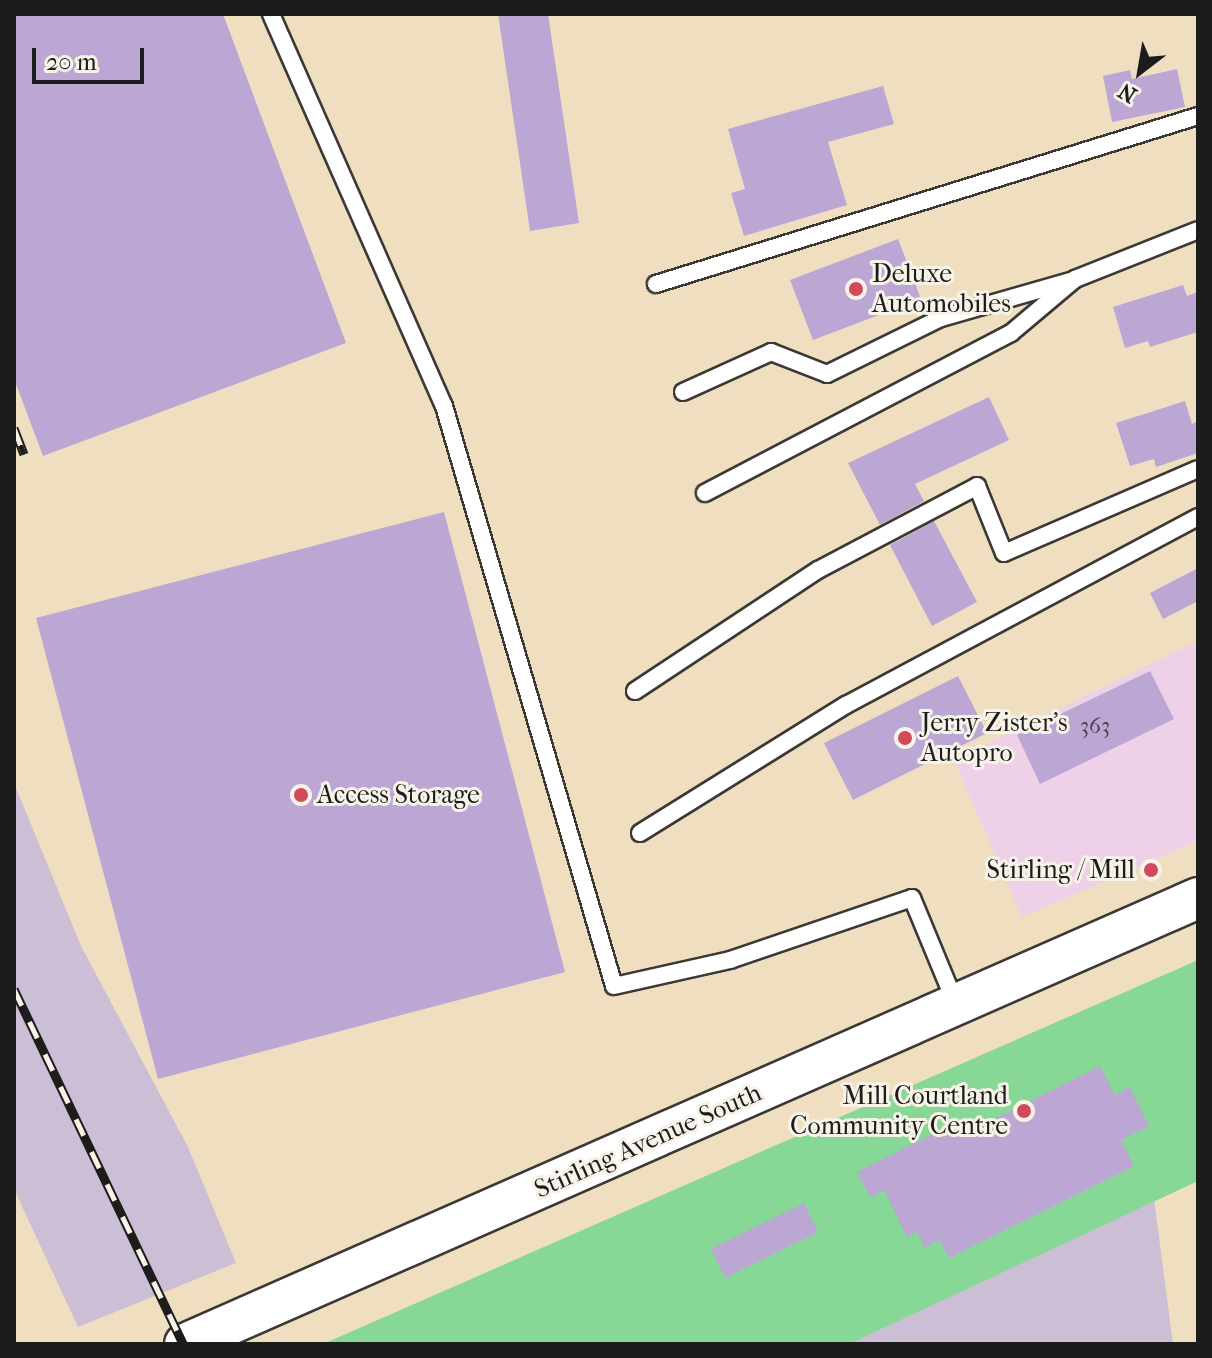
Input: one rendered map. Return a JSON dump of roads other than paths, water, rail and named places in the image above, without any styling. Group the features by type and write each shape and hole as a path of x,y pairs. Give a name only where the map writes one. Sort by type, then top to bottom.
{"street":[{"name":"Stirling Avenue South","path":"185,1344 1198,898"}],"lane":[{"path":"271,14 444,406 614,986 730,960 912,898 956,1005"},
{"path":"656,284 1198,116"},
{"path":"683,392 771,352 827,374 941,318 1075,279 1198,230"},
{"path":"705,493 1011,333 1075,279"},
{"path":"635,691 818,570 977,486 1004,553 1198,469"},
{"path":"640,833 846,705 1198,517"}],"railway":[{"path":"14,428 24,454"},
{"path":"14,989 183,1344"}],"place":[{"name":"Deluxe Automobiles","path":"856,289"},
{"name":"Jerry Zister's Autopro","path":"905,738"},
{"name":"Access Storage","path":"301,795"},
{"name":"Stirling / Mill","path":"1151,870"},
{"name":"Mill Courtland Community Centre","path":"1024,1111"}]}
